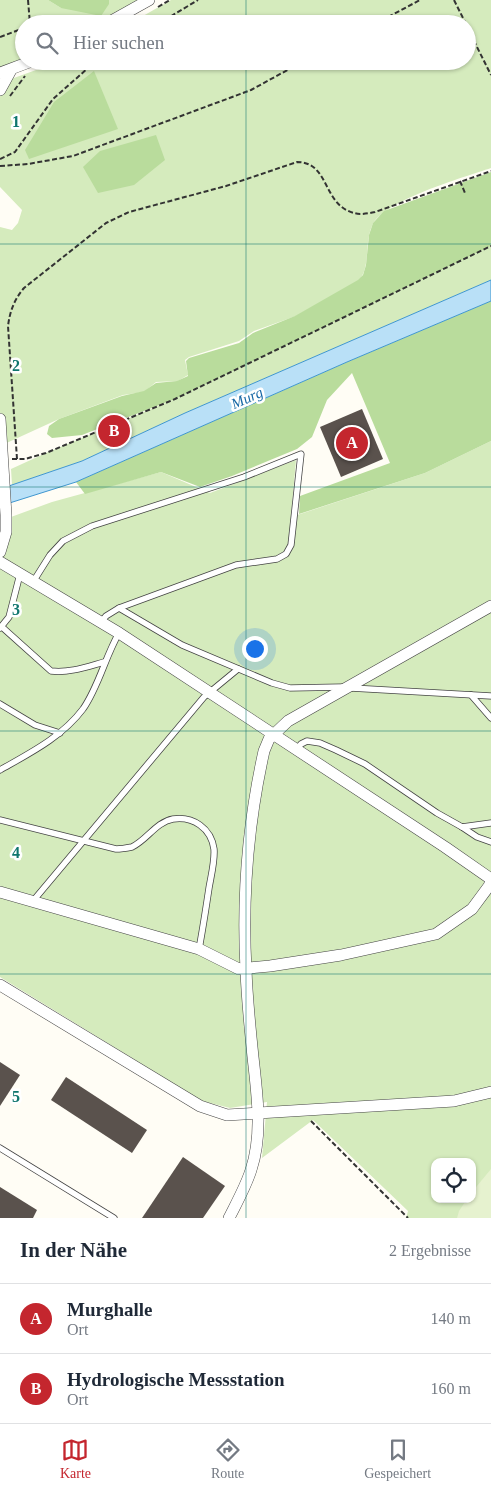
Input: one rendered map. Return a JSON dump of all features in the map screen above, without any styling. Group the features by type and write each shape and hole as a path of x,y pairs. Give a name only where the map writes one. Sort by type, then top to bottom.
{"street":[{"path":"122,15 149,0"},
{"path":"3,95 5,72"},
{"path":"0,419 6,515 6,532 0,552"},
{"path":"0,562 119,633 274,734 491,880 489,886 472,910 436,934 341,955 239,969 199,949 0,892"},
{"path":"229,1218 252,1168 257,1139 258,1114 246,968 245,914 248,848 264,751 269,739 288,721 491,606"},
{"path":"0,985 200,1106 227,1115 454,1101 491,1092"}],"lane":[{"path":"33,582 50,556 63,541 92,526 244,477 301,454 291,545 286,554 277,559 236,565 119,608 101,622"},
{"path":"20,574 8,617 1,627 51,671 74,671 104,662"},
{"path":"119,608 182,645 272,683 290,688 347,687 491,696"},
{"path":"0,770 40,748 60,733 83,708 96,685 104,662 119,633"},
{"path":"33,901 209,692 238,669"},
{"path":"471,695 491,718"},
{"path":"0,704 35,725 60,733"},
{"path":"296,749 307,741 320,743 336,750 365,764 477,837 491,842"},
{"path":"0,820 116,850 132,847 158,825 171,819 186,818 200,823 210,835 214,849 199,949"},
{"path":"462,827 491,822"},
{"path":"0,1148 114,1218"}],"path":[{"path":"28,0 29,15"},
{"path":"173,15 198,0"},
{"path":"392,15 420,0"},
{"path":"454,0 462,15"},
{"path":"0,37 15,31"},
{"path":"476,45 491,75"},
{"path":"0,160 15,152 53,99 86,70"},
{"path":"0,166 28,164 74,156 251,90 288,70"},
{"path":"3,95 12,94 28,74"},
{"path":"17,459 8,326 9,313 16,297 24,288 106,223 129,212 226,186 297,162 306,162 315,166 337,203 347,210 360,214 376,212 491,171"},
{"path":"460,181 465,194"},
{"path":"2,457 25,459 46,453 184,394 491,246"},
{"path":"122,420 130,438"},
{"path":"300,1111 408,1218"}],"green space":[{"path":"0,0 48,0 61,8 109,4 109,0 140,0 112,15 15,15 15,62 0,68"},
{"path":"48,0 109,0 109,4 102,15 61,8"},
{"path":"171,0 491,0 491,168 425,191 391,208 379,217 372,226 368,240 365,268 359,281 296,316 254,331 239,341 189,357 185,360 188,375 178,381 156,382 144,392 123,395 59,419 0,446 0,227 12,230 18,223 22,210 0,187 0,83 36,70 476,70 476,15 145,15"},
{"path":"94,71 118,129 29,159 25,150 54,102"},
{"path":"156,135 165,160 134,185 98,193 83,167 100,151"},
{"path":"491,172 491,246 175,399 82,435 52,438 47,434 49,426 59,419 122,396 144,391 156,383 177,381 188,376 186,361 189,358 239,343 253,333 295,316 358,280 363,275 366,265 369,235 373,223 384,211"},
{"path":"491,246 491,280 185,413 82,461 12,485 11,469 175,399"},
{"path":"491,301 491,441 425,473 299,514 300,496 390,463 352,373 327,400 312,437 297,449 232,476 200,487 161,472 85,494 76,482 347,362"},
{"path":"491,441 491,1218 406,1218 408,1211 313,1120 262,1158 267,1102 230,1108 202,1101 0,977 0,521 52,502 161,472 210,493 296,460 291,517 425,473"},
{"path":"491,1169 491,1218 457,1218 464,1203 476,1203 476,1187"}],"water":[{"name":"Murg","path":"491,280 491,301 347,362 76,482 0,506 0,489 82,461 185,413"}],"building":[{"path":"362,409 383,459 341,477 320,427"},
{"path":"0,1062 20,1075 0,1106"},
{"path":"66,1077 147,1130 132,1153 51,1100"},
{"path":"183,1157 225,1186 203,1218 142,1218"},
{"path":"0,1187 37,1210 33,1218 0,1218"}],"place":[{"name":"Hydrologische Messstation","path":"114,431"},
{"name":"Murghalle","path":"352,443"}]}
